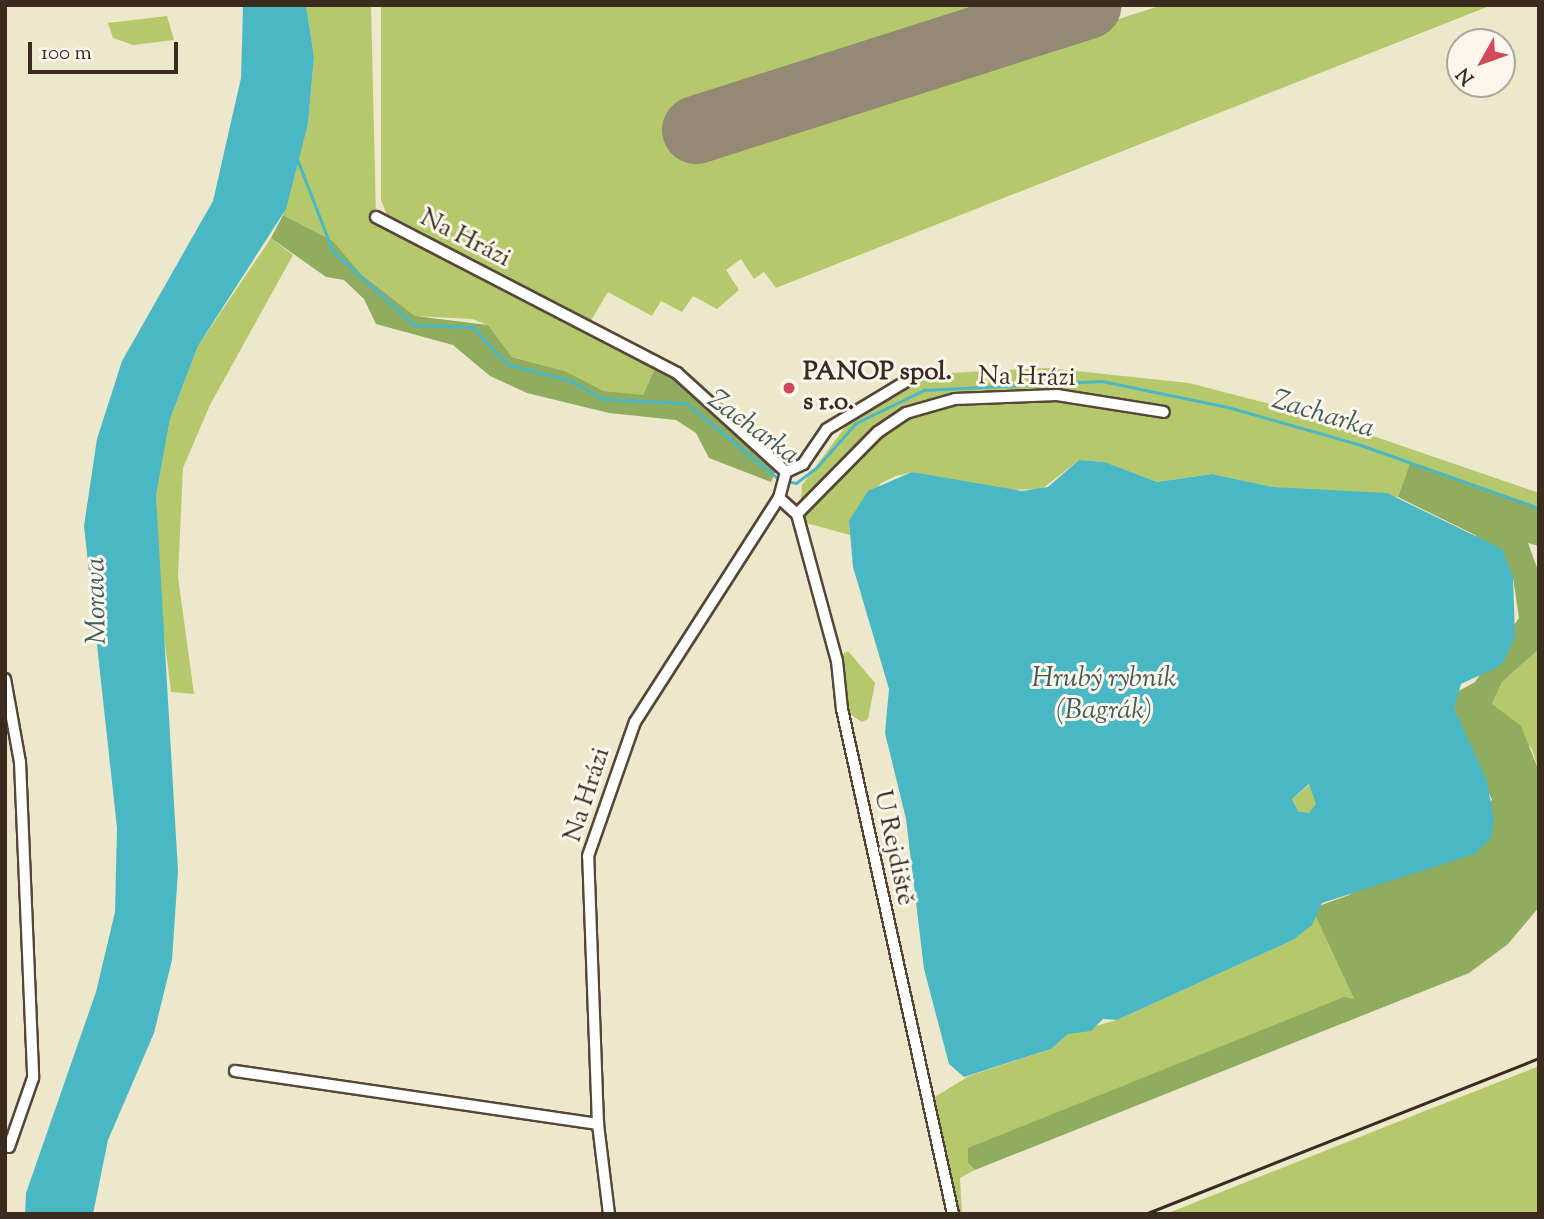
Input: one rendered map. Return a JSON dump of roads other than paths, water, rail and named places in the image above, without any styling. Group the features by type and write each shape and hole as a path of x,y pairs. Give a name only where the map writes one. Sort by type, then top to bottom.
{"street":[{"name":"Na Hrázi","path":"376,217 677,373 785,474 780,494 635,722 608,787 588,856 598,1124 609,1214"},
{"path":"785,474 803,464 827,429 905,382"},
{"name":"Na Hrázi","path":"797,514 831,478 906,413 954,399 1057,395 1164,412"},
{"path":"780,494 797,514"},
{"name":"U Rejdiště","path":"797,514 837,661 845,721 953,1214"},
{"path":"5,679 20,762 33,1078 9,1147"},
{"path":"235,1070 598,1124"}],"water":[{"name":"Morava","path":"243,5 306,5 314,57 308,124 286,209 198,346 170,419 156,496 178,871 172,960 154,1033 108,1140 93,1214 25,1214 26,1193 96,992 115,912 117,828 84,526 97,439 122,361 213,201 241,78"},
{"name":"Hrubý rybník (Bagrák)","path":"1079,460 1105,462 1157,482 1212,474 1273,487 1387,493 1502,549 1513,577 1515,637 1502,665 1461,684 1454,708 1487,781 1494,821 1491,838 1475,854 1322,903 1312,925 1293,940 1117,1020 1103,1019 1091,1031 1068,1034 1051,1049 964,1077 949,1064 924,969 906,819 885,733 889,689 853,567 849,521 868,491 912,472 1022,491 1048,487","holes":["1309,784 1316,804 1309,813 1298,811 1292,799"]}],"waterway":[{"name":"Zacharka","path":"297,158 333,251 415,325 473,327 507,364 572,381 603,399 686,403 780,480"},
{"name":"Zacharka","path":"787,481 796,483 816,468 856,423 924,390 1102,381 1228,407 1358,444 1539,508"}],"railway":[{"path":"1145,1214 1539,1058"}],"place":[{"name":"PANOP spol. s r.o.","path":"789,388"}]}
